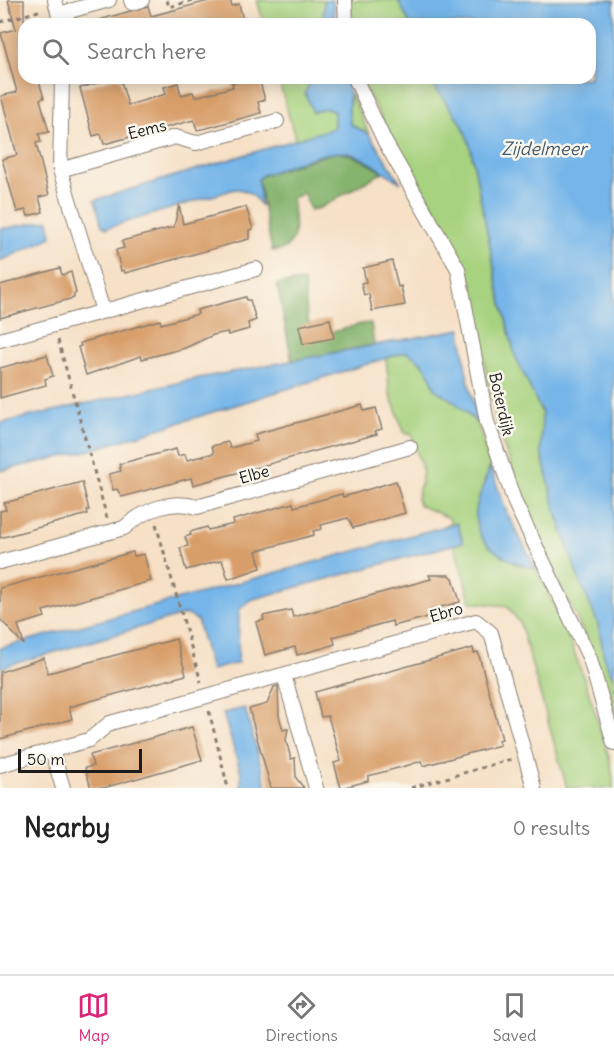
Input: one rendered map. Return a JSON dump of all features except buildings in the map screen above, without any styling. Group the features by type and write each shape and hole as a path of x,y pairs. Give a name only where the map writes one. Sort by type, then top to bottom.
{"street":[{"path":"58,11 109,0"},
{"path":"131,0 132,3 142,0"},
{"path":"345,0 346,18"},
{"path":"62,84 60,170 104,311"},
{"name":"Boterdijk","path":"358,84 385,142 458,269 487,423 515,503 590,658 614,743"},
{"name":"Eems","path":"60,170 175,137 196,143 277,121"},
{"path":"0,340 256,268"},
{"name":"Elbe","path":"0,562 124,528 139,514 153,510 182,502 197,507 410,447"},
{"name":"Ebro","path":"0,765 89,740 110,723 476,621 491,633 534,788"},
{"path":"284,675 316,788"},
{"path":"52,751 63,788"}],"path":[{"path":"167,0 169,7 194,0"},
{"path":"21,18 58,11"},
{"path":"0,22 18,19"},
{"path":"54,325 111,532"},
{"path":"153,510 228,788"},
{"path":"411,788 525,756"}],"green space":[{"path":"257,0 324,0 323,18 262,18"},
{"path":"349,0 398,0 407,18 350,18"},
{"path":"280,84 309,84 305,94 313,111 325,108 334,112 334,128 296,141"},
{"path":"363,84 432,84 462,124 470,145 498,287 542,413 541,451 556,512 576,571 598,624 605,661 614,679 614,715 590,647 537,534 498,431 466,270 446,226 401,154"},
{"path":"351,94 369,134 351,125 348,116"},
{"path":"335,152 366,162 383,172 320,208 310,210 304,193 292,198 295,225 292,240 288,246 272,251 258,179 263,175"},
{"path":"304,281 307,319 313,330 329,332 371,323 374,345 292,361 277,284"},
{"path":"406,352 419,359 429,371 435,389 456,403 478,424 490,466 478,502 513,563 536,569 556,608 594,708 609,758 613,788 567,788 520,623 507,606 471,602 454,544 463,542 457,523 442,527 451,522 449,518 419,505 417,499 423,472 411,433 405,434 390,394 386,358"}],"water":[{"path":"324,0 333,0 334,18 323,18"},
{"name":"Zijdelmeer","path":"398,0 614,0 614,679 605,661 598,624 576,571 556,512 541,451 542,413 515,356 498,287 470,145 462,124 432,84 596,84 596,18 407,18"},
{"path":"309,84 347,84 351,125 369,134 401,183 355,155 329,153 263,175 258,179 261,206 251,194 235,189 107,228 102,226 95,200 334,128 334,112 325,108 313,112 305,93"},
{"path":"49,220 52,237 0,261 0,229"},
{"path":"461,329 466,370 478,424 456,403 435,389 425,367 406,352 91,450 0,471 0,423 199,378"},
{"path":"490,466 507,513 536,569 515,562 495,551 480,534 476,524 476,512"},
{"path":"457,523 463,542 250,600 239,610 238,663 211,670 197,620 186,614 0,668 0,648"},
{"path":"245,708 267,788 241,788 241,773 223,713"}]}
